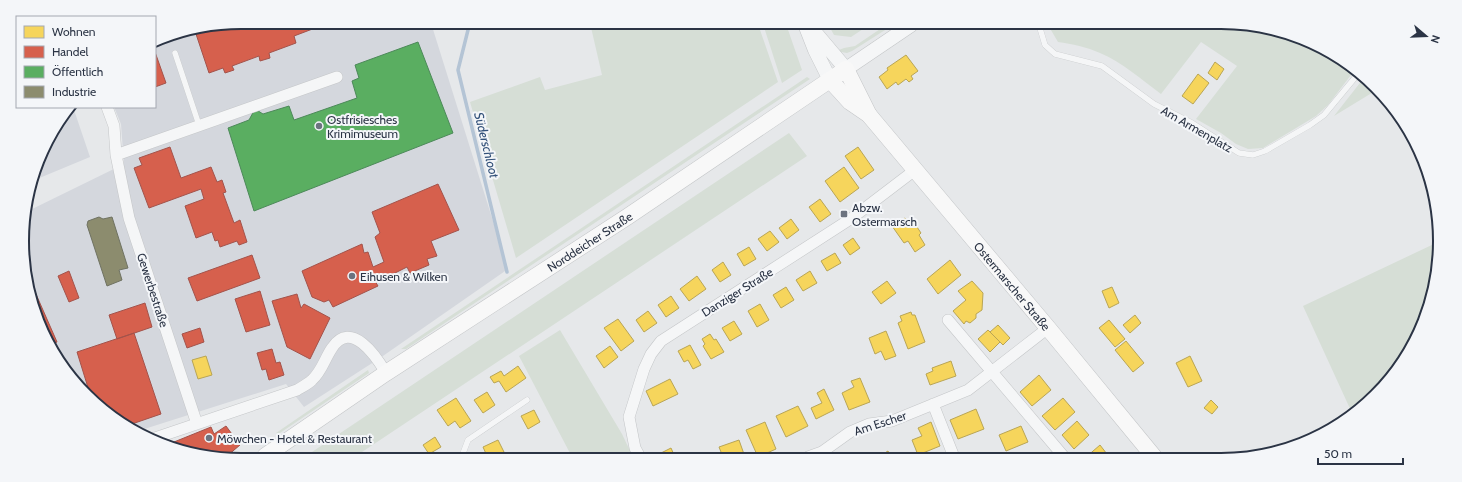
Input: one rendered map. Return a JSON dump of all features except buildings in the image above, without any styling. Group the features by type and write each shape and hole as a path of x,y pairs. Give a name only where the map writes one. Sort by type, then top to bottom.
{"main road":[{"name":"Norddeicher Straße","path":"269,453 386,373 627,217 846,69"},
{"name":"Ostermarscher Straße","path":"846,69 869,115 1151,453"},
{"name":"Ostermarscher Straße","path":"830,80 850,102 869,115"}],"street":[{"path":"809,29 815,50 830,80"},
{"path":"811,29 846,69"},
{"name":"Norddeicher Straße","path":"846,69 906,29"},
{"path":"116,155 337,76"},
{"name":"Gewerbestraße","path":"107,108 114,126 116,155 130,218 197,424"},
{"name":"Danziger Straße","path":"638,453 635,448 629,417 644,369 651,354 661,341 852,218 916,170"},
{"path":"948,320 1060,453"},
{"name":"Am Escher","path":"819,453 850,432 863,426 892,421 968,390 1048,328"},
{"path":"159,436 297,390 313,379 331,348 337,341 346,337 358,339 367,347 386,373"},
{"path":"933,404 952,453"}],"lane":[{"name":"Am Armenplatz","path":"1040,29 1045,45 1055,54 1102,66 1154,104 1192,123 1239,153 1253,155 1265,151 1324,116 1355,77"},
{"path":"175,53 199,125"},
{"path":"463,453 468,440 527,400"}],"shaded area":[{"path":"227,29 433,29 508,269 380,358 304,407 286,384 144,429 112,409 91,391 73,370 57,347 45,322 36,296 29,255 29,227 32,209 124,164 121,124 114,108 156,108 156,47 186,36"},
{"path":"591,29 760,29 778,82 516,258 470,102 540,77 545,90 602,75"},
{"path":"765,29 788,29 802,70 782,83"},
{"path":"831,29 863,29 851,37 834,35"},
{"path":"880,29 887,29 852,51 847,53 839,50 855,46"},
{"path":"1050,29 1235,29 1276,36 1302,45 1327,57 1352,74 1328,105 1316,116 1263,148 1248,149 1236,144 1221,133 1196,119 1237,66 1201,42 1161,94 1116,61 1085,47 1058,42"},
{"path":"807,77 810,79 406,349 401,349"},
{"path":"1361,82 1372,93 1334,116"},
{"path":"74,111 90,157 38,178 57,135"},
{"path":"789,133 807,156 361,453 310,453"},
{"path":"1433,244 1433,255 1426,296 1417,322 1405,347 1380,381 1350,409 1303,306"},
{"path":"560,330 622,434 631,453 570,453 519,356"},
{"path":"368,370 369,373 277,435 276,433"}],"waterway":[{"name":"Süderschloot","path":"468,29 458,70 507,272"}],"place":[{"name":"Ostfrisiesches Krimimuseum","path":"319,126"},
{"name":"Abzw. Ostermarsch","path":"844,214"},
{"name":"Eihusen & Wilken","path":"352,276"},
{"name":"Möwchen - Hotel & Restaurant","path":"209,438"}]}
